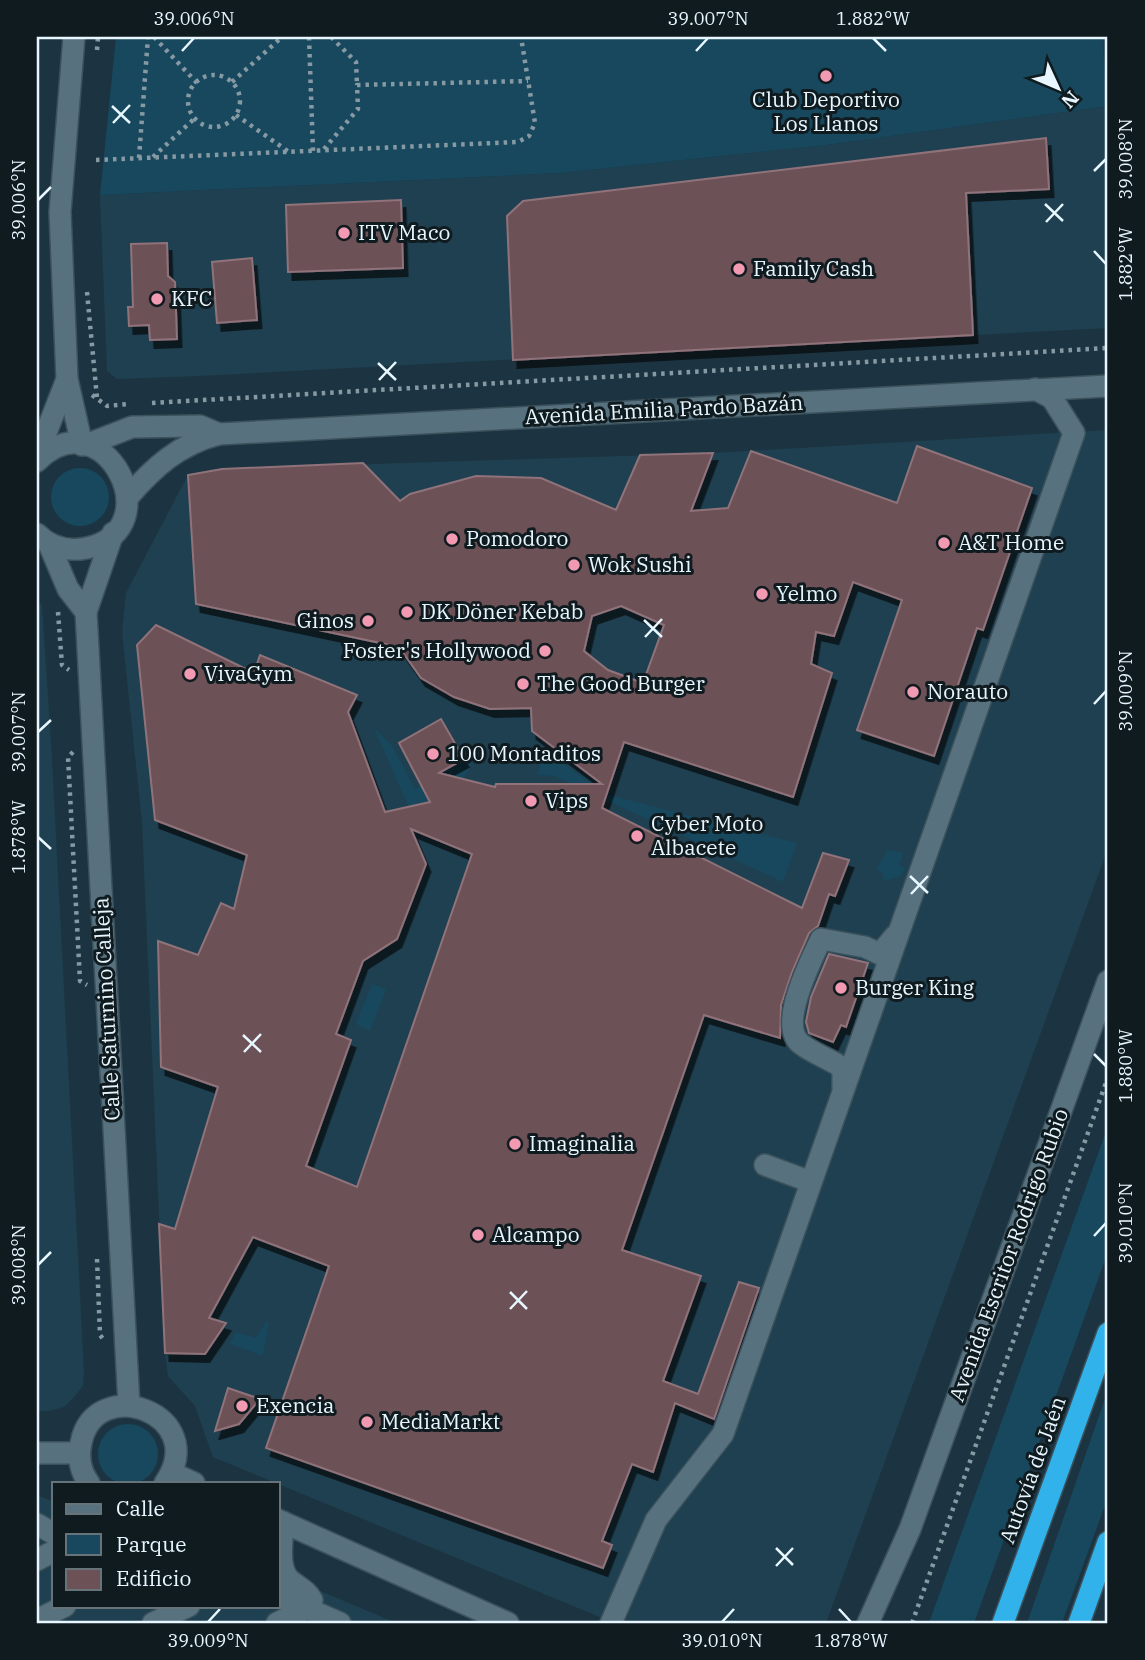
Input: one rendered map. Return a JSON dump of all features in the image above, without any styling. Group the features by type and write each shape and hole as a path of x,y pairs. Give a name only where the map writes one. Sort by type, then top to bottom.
{"highway":[{"name":"Autovía de Jaén","path":"1003,1623 1108,1333"},
{"path":"1079,1623 1108,1542"}],"street":[{"path":"74,37 60,212 67,379 84,445 112,459 121,471 127,498"},
{"path":"37,458 46,410 67,379"},
{"name":"Avenida Emilia Pardo Bazán","path":"127,498 155,467 183,446 219,434 1108,386"},
{"path":"611,1623 656,1520 723,1434 1074,433 1052,398 1035,389"},
{"name":"Avenida Emilia Pardo Bazán","path":"37,458 57,447 84,445 132,427 200,426 219,434"},
{"name":"Calle Saturnino Calleja","path":"127,498 126,510 113,533 86,612 129,1405"},
{"path":"42,544 77,550 103,542 113,533"},
{"path":"42,544 68,589 86,612"},
{"path":"844,1091 843,1068 799,1043 791,1029 794,1006 821,939 864,947 880,954 900,928"},
{"name":"Avenida Escritor Rodrigo Rubio","path":"868,1623 910,1529 1108,981"},
{"path":"765,1165 811,1182"},
{"path":"88,1482 80,1467 79,1453 89,1425 100,1414 129,1405 154,1413 164,1422 176,1446 168,1478 189,1482"},
{"path":"37,1453 79,1453"},
{"path":"277,1623 308,1608 312,1600 307,1591 289,1580 283,1570 281,1521 508,1623"},
{"name":"Avenida Escritor Rodrigo Rubio","path":"886,1623 910,1529"},
{"path":"280,1597 340,1623"},
{"path":"42,1615 60,1608"},
{"path":"153,1623 185,1608"}],"path":[{"path":"95,64 98,37"},
{"path":"139,158 148,37"},
{"path":"154,37 197,83"},
{"path":"232,82 282,37"},
{"path":"309,37 313,151"},
{"path":"323,149 358,109 356,62 331,37"},
{"path":"96,160 518,142 529,136 535,122 521,37"},
{"path":"216,75 232,82 240,97 236,115 225,125 209,126 195,118 188,102 197,83 216,75"},
{"path":"358,85 528,81"},
{"path":"236,115 289,152"},
{"path":"153,157 195,118"},
{"path":"87,291 91,355 98,399"},
{"path":"146,403 1108,348"},
{"path":"67,379 107,405 133,404"},
{"path":"912,1623 1108,1077"}],"shaded area":[{"path":"1102,37 1108,37 1108,106"},
{"path":"1108,106 1108,328 198,376 117,379 107,371 100,195 560,173 826,145"},
{"path":"1108,430 1108,848 826,1623 614,1623 280,1485 280,1482 273,1482 213,1457 195,1406 168,1376 165,1353 142,822 122,632 126,593 188,475 222,469 713,453"},
{"path":"37,599 42,606 51,742 84,1372 83,1386 75,1396 64,1407 48,1411 37,1411"},
{"path":"37,1495 52,1501 52,1608 280,1608 280,1574 396,1623 37,1623"}],"green space":[{"path":"116,37 1102,37 1108,106 826,145 560,173 100,195"},
{"path":"80,468 91,470 104,481 109,497 107,508 96,521 80,526 69,524 56,513 51,497 53,486 64,473"},
{"path":"374,728 392,746 415,789 464,759 459,749 474,756 465,777 451,795 416,823"},
{"path":"543,750 609,795 797,843 783,882 554,776 537,775"},
{"path":"888,850 903,853 899,865 905,868 900,876 884,881 882,872 876,869"},
{"path":"372,984 386,989 370,1031 356,1024"},
{"path":"1108,1126 1108,1252 974,1623 929,1623"},
{"path":"265,1323 269,1323 263,1356 230,1344 236,1332 256,1338"},
{"path":"1108,1390 1108,1497 1062,1623 1027,1623"},
{"path":"122,1424 134,1424 145,1429 158,1448 156,1466 140,1482 116,1482 103,1471 98,1460 98,1448 103,1437"}],"building":[{"name":"Family Cash","path":"1046,138 1049,189 966,193 973,335 513,360 507,216 523,201"},
{"name":"ITV Maco","path":"401,200 403,268 288,272 286,205"},
{"name":"KFC","path":"167,243 168,276 175,282 177,339 150,340 149,325 129,326 128,307 133,307 131,244"},
{"path":"252,258 257,320 217,323 212,262"},
{"path":"917,446 1032,488 983,630 977,628 934,756 857,730 902,600 853,582 834,636 816,632 811,664 832,673 793,797 624,742 602,808 802,908 823,853 849,860 835,896 829,894 818,926 809,933 792,972 781,1005 780,1038 704,1015 622,1250 701,1276 663,1381 698,1394 739,1282 759,1288 714,1419 675,1403 653,1472 632,1464 602,1541 612,1545 603,1568 266,1448 329,1266 253,1237 209,1318 226,1323 205,1354 165,1353 159,1224 175,1229 218,1087 161,1067 158,941 198,955 221,903 234,909 247,855 155,820 137,645 156,625 254,673 260,655 357,695 348,712 385,812 430,802 399,743 441,719 464,759 439,773 495,787 496,784 602,784 532,731 531,708 490,709 454,697 421,678 399,647 196,604 188,475 222,469 363,463 400,501 410,494 476,476 541,478 616,510 640,455 713,453 691,511 728,508 751,451 897,503","holes":["621,606 664,625 643,683 608,670 584,651 592,616","411,829 472,854 357,1187 306,1166 351,1040 336,1034 363,961 397,939 426,864"]},
{"path":"829,954 868,963 846,1027 841,1025 833,1042 809,1033 806,1022 811,997"},
{"path":"228,1388 260,1399 239,1424 215,1431"}],"place":[{"name":"Club Deportivo Los Llanos","path":"826,76"},
{"name":"ITV Maco","path":"344,233"},
{"name":"Family Cash","path":"739,269"},
{"name":"KFC","path":"157,299"},
{"name":"Pomodoro","path":"452,539"},
{"name":"A&T Home","path":"944,543"},
{"name":"Wok Sushi","path":"574,565"},
{"name":"Yelmo","path":"762,594"},
{"name":"DK Döner Kebab","path":"407,612"},
{"name":"Ginos","path":"368,621"},
{"name":"Foster's Hollywood","path":"545,651"},
{"name":"VivaGym","path":"190,674"},
{"name":"The Good Burger","path":"523,684"},
{"name":"Norauto","path":"913,692"},
{"name":"100 Montaditos","path":"433,754"},
{"name":"Vips","path":"531,801"},
{"name":"Cyber Moto Albacete","path":"637,836"},
{"name":"Burger King","path":"841,988"},
{"name":"Imaginalia","path":"515,1144"},
{"name":"Alcampo","path":"478,1235"},
{"name":"Exencia","path":"242,1406"},
{"name":"MediaMarkt","path":"367,1422"}]}
